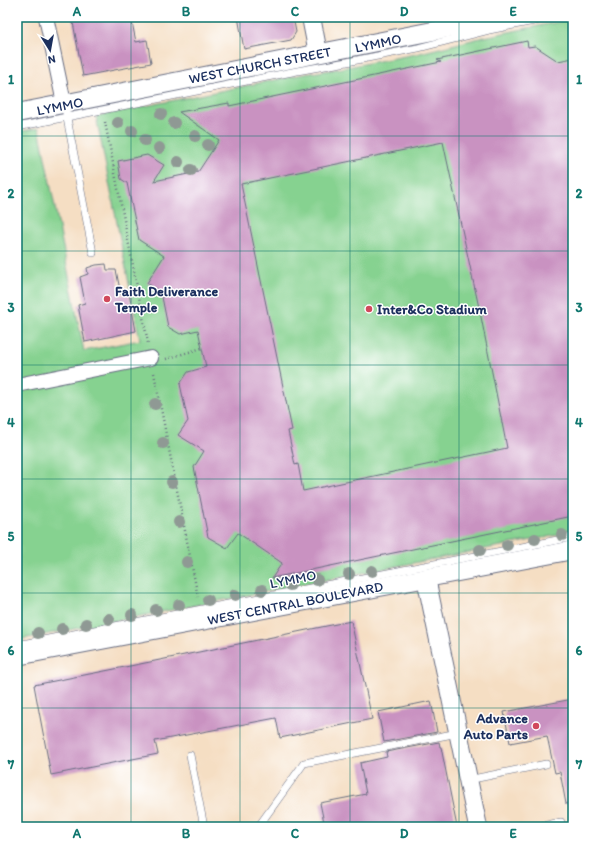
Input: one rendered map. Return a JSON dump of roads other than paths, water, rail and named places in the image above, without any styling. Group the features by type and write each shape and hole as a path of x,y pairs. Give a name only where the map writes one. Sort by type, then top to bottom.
{"street":[{"path":"46,17 65,110"},
{"path":"311,17 318,53"},
{"name":"WEST CHURCH STREET","path":"17,113 65,110 443,26 504,17"},
{"path":"17,385 156,359"},
{"name":"WEST CENTRAL BOULEVARD","path":"17,656 573,550"},
{"path":"426,578 478,827"}],"lane":[{"name":"LYMMO","path":"17,127 65,110 347,62 418,48 489,30 555,17"},
{"path":"65,110 93,253"},
{"name":"LYMMO","path":"17,645 573,537"},
{"path":"258,827 304,763 458,733"},
{"path":"190,755 204,827"},
{"path":"468,780 546,764"},
{"path":"537,827 561,822"}],"place":[{"name":"Faith Deliverance Temple","path":"107,299"},
{"name":"Inter&Co Stadium","path":"369,309"},
{"name":"Advance Auto Parts","path":"536,726"}]}
